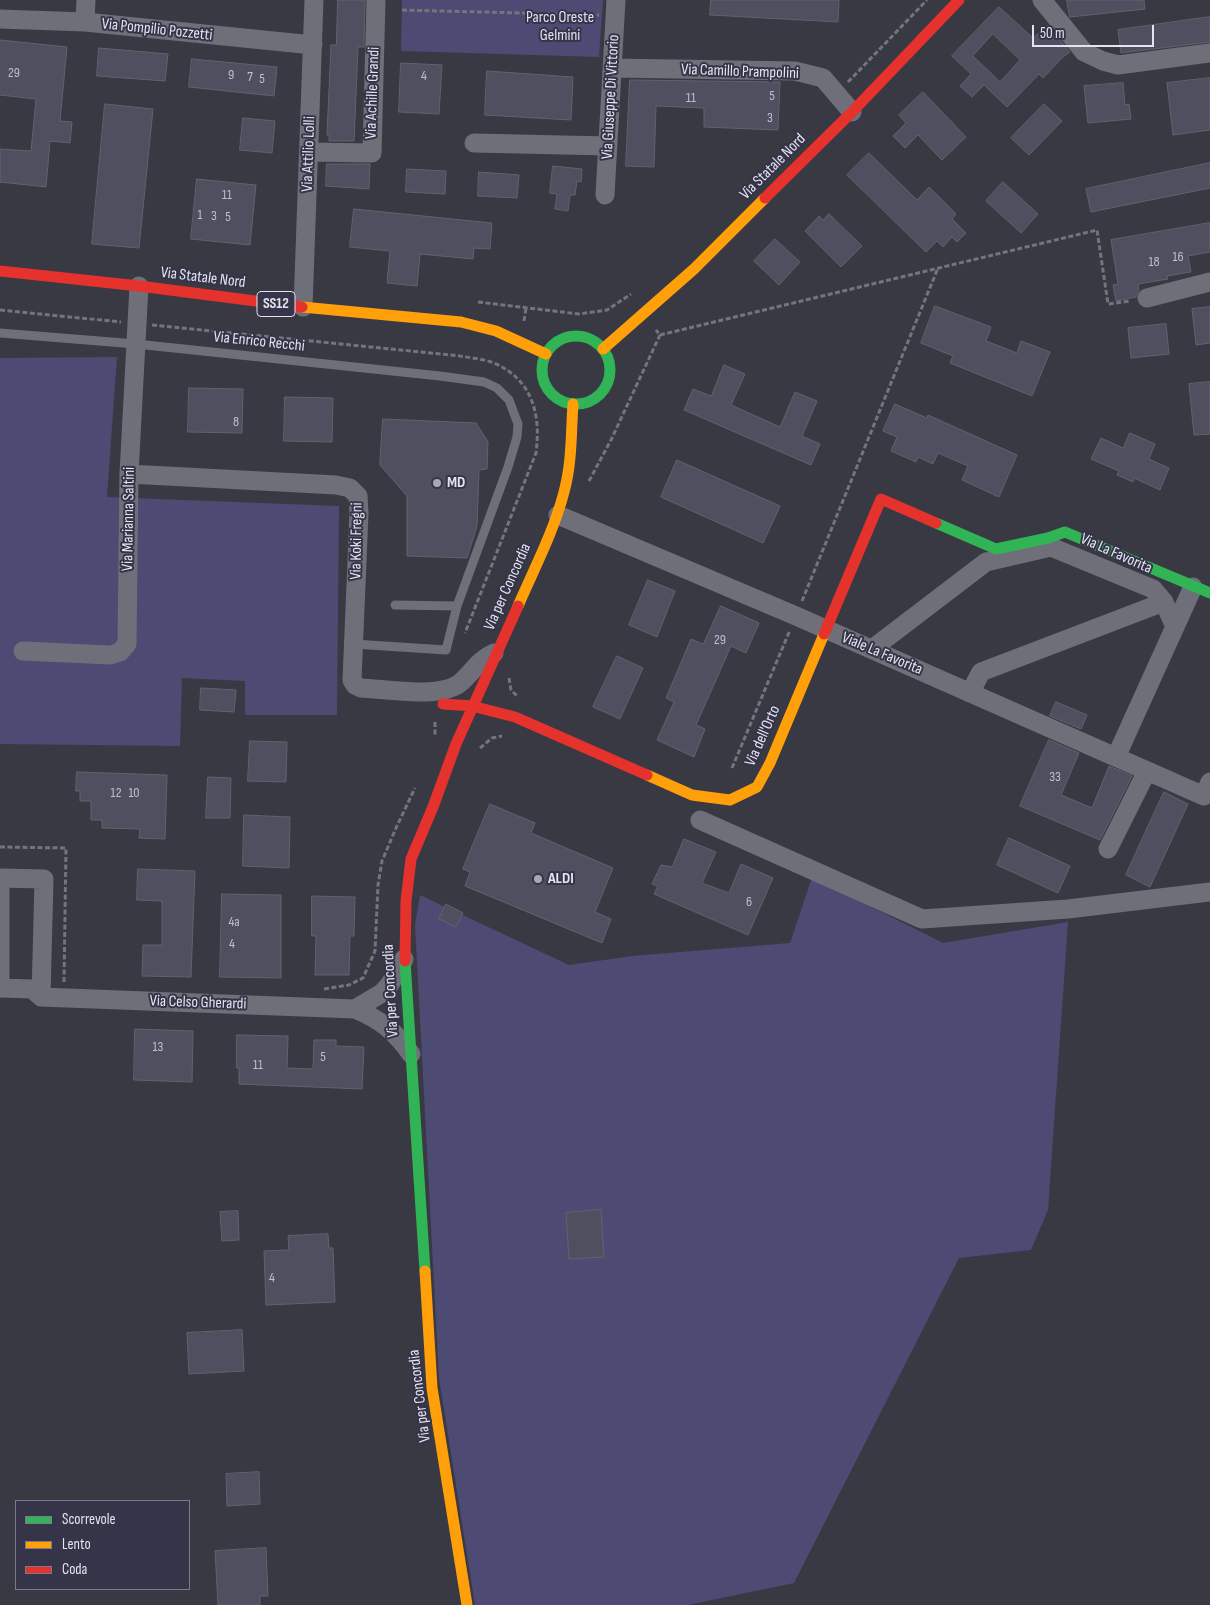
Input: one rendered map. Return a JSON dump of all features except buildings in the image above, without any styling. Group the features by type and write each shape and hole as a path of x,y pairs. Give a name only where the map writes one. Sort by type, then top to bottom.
{"main road":[{"name":"Via Statale Nord","path":"603,349 694,269 852,112 959,0"},
{"name":"Via Statale Nord","path":"0,272 139,286 303,307 461,322 496,331 546,354"},
{"path":"578,336 588,338 596,342 603,349 608,359 609,381 595,399 584,404 573,404 562,401 553,395 546,386 543,370 546,354 560,340 578,336"},
{"name":"Via per Concordia","path":"467,1605 432,1388 410,1054 405,958 406,901 411,858 472,706 558,515 565,490 570,460 573,404"},
{"name":"Via La Favorita","path":"881,500 996,549 1048,538 1065,532 1133,560 1176,581 1202,590"},
{"name":"Via dell'Orto","path":"472,706 515,718 692,795 730,800 757,787 770,763 881,500"}],"street":[{"path":"85,22 86,0"},
{"name":"Via Attilio Lolli","path":"303,307 314,0"},
{"name":"Via Achille Grandi","path":"309,152 372,153 376,0"},
{"name":"Via Giuseppe Di Vittorio","path":"605,195 616,0"},
{"path":"1042,0 1084,52 1103,61 1118,64 1210,53"},
{"name":"Via Pompilio Pozzetti","path":"0,19 85,22 313,46"},
{"name":"Via Camillo Prampolini","path":"613,68 795,71 823,78 852,112"},
{"path":"474,143 608,146"},
{"path":"1147,298 1210,282"},
{"name":"Via Marianna Saltini","path":"23,651 110,655 120,652 127,644 129,474 139,286"},
{"name":"Via Koki Fregni","path":"129,474 336,485 350,488 358,496 359,512 352,680 355,685 361,688 438,696"},
{"name":"Viale La Favorita","path":"558,515 872,649 1147,771 1208,792"},
{"path":"872,649 986,562 1051,547 1153,589 1164,602 1174,626"},
{"path":"1116,757 1174,626 1202,590"},
{"path":"970,693 980,672 1164,602"},
{"path":"438,696 459,684 484,657 496,652"},
{"path":"438,696 472,706"},
{"path":"438,696 452,720 456,744"},
{"path":"1108,849 1147,771"},
{"path":"700,820 922,919 1068,909 1210,892"},
{"name":"Via Celso Gherardi","path":"42,997 44,879 0,878 0,988 32,989 42,997 355,1009 369,1015 398,1036 410,1054"},
{"path":"355,1009 382,993 390,984 405,958"},
{"path":"382,993 397,998 408,1006 395,1017 382,1024"}],"lane":[{"name":"Via Enrico Recchi","path":"0,333 136,344 356,366 484,382 497,388 508,400 518,424 517,437 508,467 457,606 446,650 354,644"},
{"path":"395,605 457,606"}],"path":[{"path":"837,95 927,0"},
{"path":"402,10 602,16"},
{"path":"660,335 1097,230 1108,304 1147,298"},
{"path":"732,768 938,268"},
{"path":"526,308 578,314 607,310 632,294"},
{"path":"0,310 460,356 492,362 516,377 528,393 536,411 539,432 536,453 464,634"},
{"path":"436,744 438,696"},
{"path":"322,989 349,985 363,978 375,951 378,885 382,861 416,786"},
{"path":"0,847 66,848 64,984 73,984"}],"green space":[{"name":"Parco Oreste Gelmini","path":"402,0 603,0 599,57 401,51"},
{"path":"117,357 107,497 339,506 337,715 245,715 245,681 182,678 180,746 0,744 0,358"},
{"path":"812,877 943,943 1068,922 1048,1210 1031,1250 959,1258 794,1583 688,1605 475,1605 439,1378 415,925 420,895 569,965 632,956 790,943"}],"traffic: fast":[{"path":"576,336 589,339 600,346 607,357 610,370 607,383 600,394 589,401 576,404 563,401 552,394 545,383 542,370 545,357 552,346 563,339 576,336"},
{"path":"936,523 996,549 1048,538 1065,532 1210,593"},
{"path":"405,961 425,1271"}],"traffic: slow":[{"path":"603,349 694,269 765,198"},
{"path":"302,307 461,322 496,331 546,354"},
{"path":"518,606 560,507 567,481 570,459 573,404"},
{"path":"647,775 692,795 730,800 757,787 770,763 824,634"},
{"path":"425,1271 432,1388 467,1605"}],"traffic: jam":[{"path":"765,198 852,112 959,0"},
{"path":"0,271 139,286 302,307"},
{"path":"824,634 881,499 936,523"},
{"path":"405,961 406,901 411,859 433,807 456,744 518,606"},
{"path":"443,704 472,706 515,717 647,775"}],"place":[{"name":"MD","path":"437,483"},
{"name":"ALDI","path":"538,879"}]}
